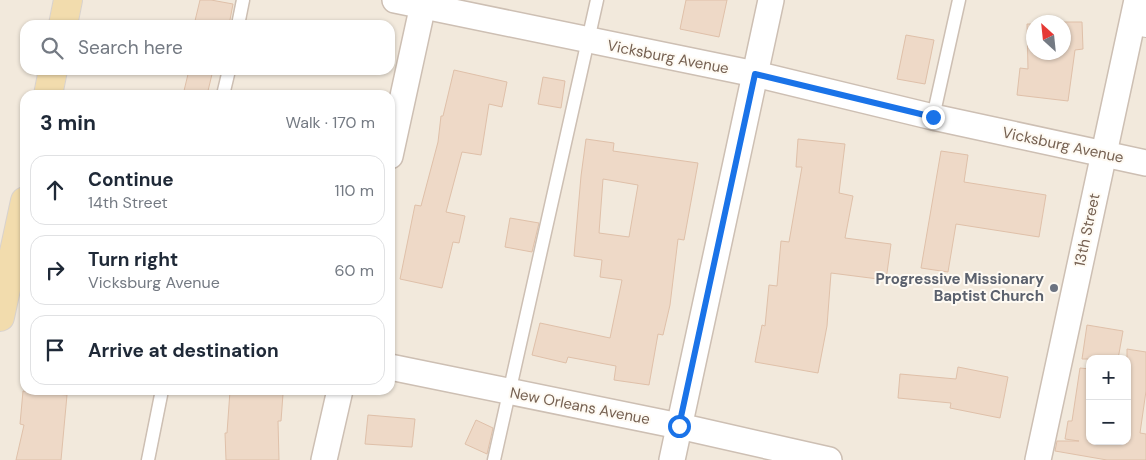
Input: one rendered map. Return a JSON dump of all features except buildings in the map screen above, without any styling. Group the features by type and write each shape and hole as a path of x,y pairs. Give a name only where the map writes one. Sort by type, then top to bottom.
{"main road":[{"path":"64,20 68,0"},
{"path":"49,90 52,75"},
{"path":"0,317 11,283 20,230"}],"street":[{"name":"Vicksburg Avenue","path":"394,0 423,3 588,41 755,74 933,117 1146,163"},
{"path":"672,460 771,0"},
{"path":"1138,0 1146,23"},
{"name":"13th Street","path":"1038,460 1138,0"},
{"path":"395,133 423,3"},
{"name":"New Orleans Avenue","path":"395,368 679,426 829,460"},
{"path":"324,460 339,395"}],"lane":[{"path":"239,20 243,0"},
{"path":"494,460 597,0"},
{"path":"933,117 959,0"},
{"path":"225,90 228,75"},
{"path":"148,460 161,395"}],"shaded area":[{"path":"0,0 1146,0 1146,460 0,460"}],"place":[{"name":"Progressive Missionary Baptist Church","path":"1054,288"}],"route":[{"path":"679,426 755,74 933,117"}]}
